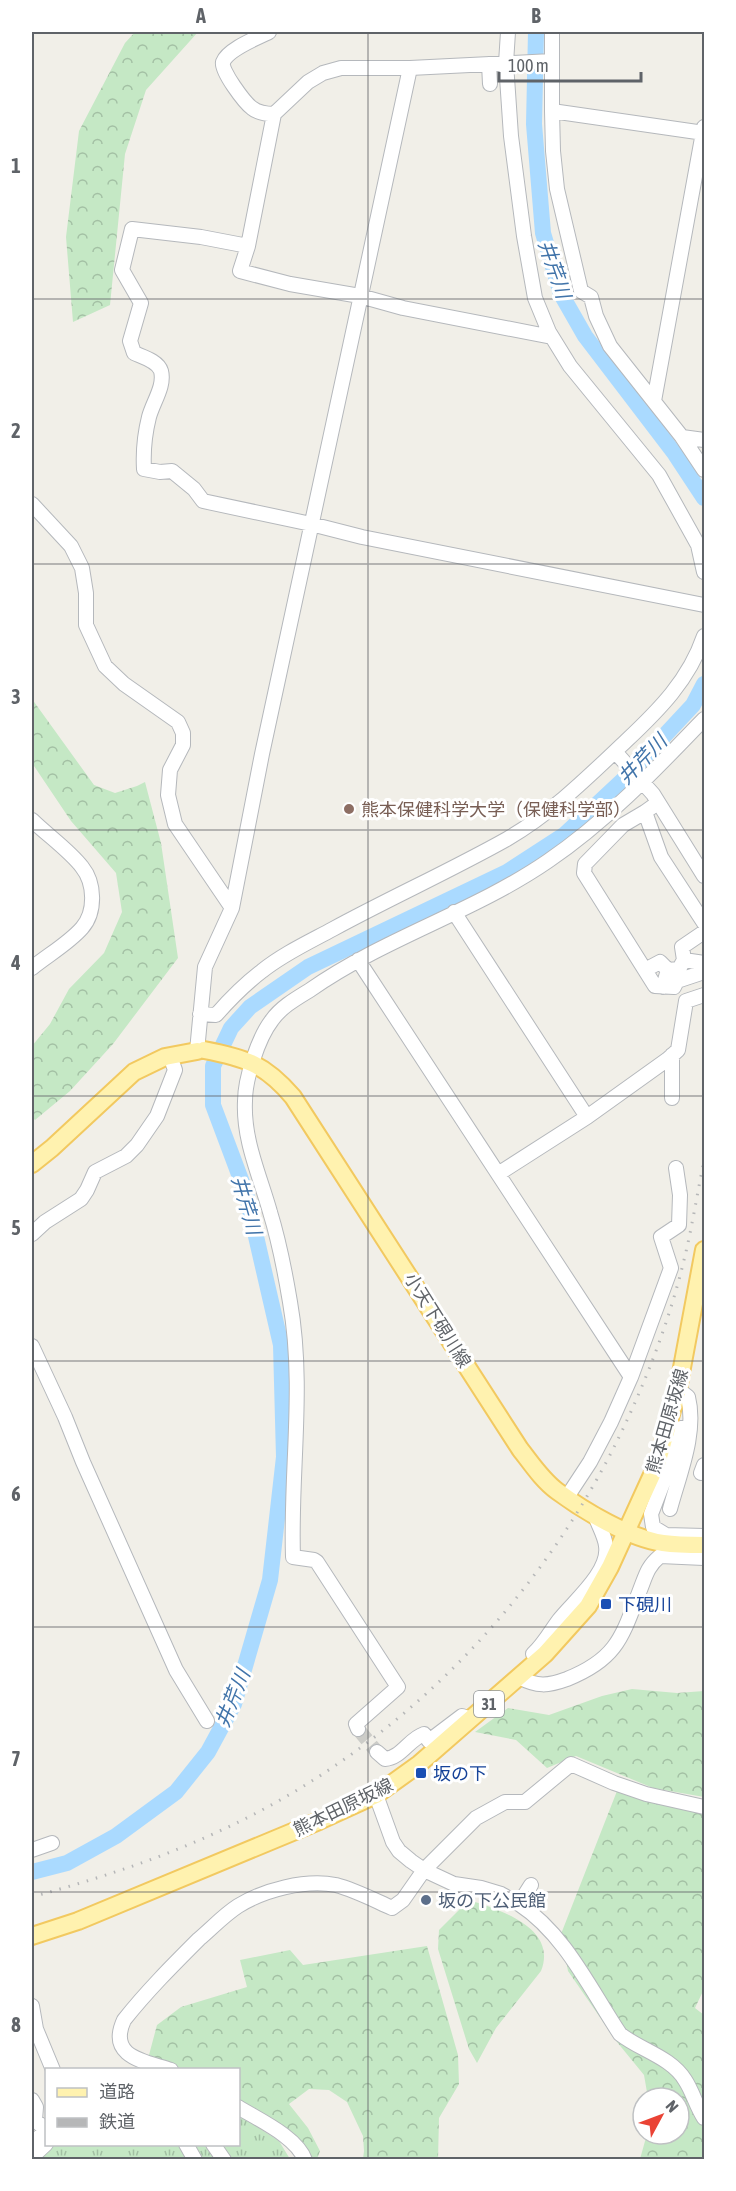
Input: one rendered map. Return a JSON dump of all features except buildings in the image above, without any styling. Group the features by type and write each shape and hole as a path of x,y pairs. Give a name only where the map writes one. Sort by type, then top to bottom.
{"main road":[{"name":"小天下硯川線","path":"32,1164 134,1072 150,1064 170,1056 204,1051 230,1054 251,1062 279,1080 293,1097 520,1449 538,1472 556,1491 627,1532 662,1543 705,1545"},
{"name":"熊本田原坂線","path":"40,1937 376,1795 419,1764 466,1718 545,1654 588,1606 610,1567 657,1464 678,1389 705,1250"}],"street":[{"path":"269,32 237,48 224,61 222,67 251,108 264,114 274,114"},
{"path":"508,32 513,63 511,136 535,298 552,338 570,366 660,475 698,544 705,572"},
{"path":"552,32 550,61 553,151 557,189 585,310 597,336"},
{"path":"550,61 410,68 341,68 324,73 308,82 274,114 248,246 240,271 290,284 360,296 403,308 552,338"},
{"path":"489,64 490,84"},
{"path":"204,1051 200,1014 205,967 232,908 311,524 410,68"},
{"path":"552,111 704,131 657,405"},
{"path":"657,405 705,170"},
{"path":"248,246 201,237 132,229 122,270 141,303 130,341 134,353 155,362 161,370 162,384 149,417 144,469 160,472 172,471 194,489 203,501 362,537 705,605"},
{"path":"581,291 591,297 596,316 610,346 682,437 705,470"},
{"path":"682,437 705,440"},
{"path":"32,504 71,546 82,568 86,593 86,625 105,666 124,684 178,722 183,733 183,745 170,770 168,795 175,824 232,908"},
{"path":"200,1014 216,1015 233,996 263,970 303,945 508,838 553,808 590,777 660,709 684,678 705,636"},
{"path":"358,1729 356,1724 398,1687 317,1562 293,1557 292,1530 298,1418 294,1338 291,1304 271,1214 246,1126 244,1099 251,1062 273,1018 324,980 358,960 505,888 546,863 580,838 705,719"},
{"path":"619,757 641,780 658,803 705,876"},
{"path":"658,803 623,825 585,864 584,873 655,986 674,987 678,981 705,972"},
{"path":"645,812 662,857 705,923"},
{"path":"32,820 82,867 90,882 92,905 89,917 82,928 32,968"},
{"path":"454,912 587,1117"},
{"path":"645,970 664,966 679,969 683,953 705,932"},
{"path":"683,953 705,963"},
{"path":"358,960 631,1377"},
{"path":"663,987 664,966"},
{"path":"498,1174 587,1117 678,1050 686,1001 705,996"},
{"path":"672,1055 672,1098"},
{"path":"32,1234 45,1222 81,1199 94,1172 126,1156 137,1145 157,1116 176,1070 170,1056"},
{"path":"567,1497 590,1462 611,1422 631,1377 671,1268 661,1237 679,1225 680,1195 676,1168"},
{"path":"32,1346 176,1670 207,1721"},
{"path":"670,1509 687,1447 690,1426 688,1397 678,1389"},
{"path":"690,1426 681,1428 675,1452 651,1514 653,1527 666,1535 705,1536"},
{"path":"377,1752 385,1759 391,1758 418,1736 424,1734 429,1741 466,1718 543,1644 558,1621 590,1585 604,1563 607,1547 595,1515"},
{"path":"519,1677 532,1685 544,1685 586,1671 600,1662 618,1644 649,1565 660,1556 705,1558"},
{"path":"165,2068 129,2055 120,2044 118,2033 123,2020 219,1920 259,1895 300,1885 336,1885 392,1908 404,1900 424,1870 476,1818 505,1802 525,1802 571,1764 646,1794 705,1807"},
{"path":"376,1795 393,1842 399,1851 424,1870 454,1884 501,1894 536,1915 551,1930 620,2034 632,2044 674,2067 685,2079 705,2118"},
{"path":"32,1850 52,1843"},
{"path":"519,1904 531,1885"},
{"path":"32,1942 40,1937"},
{"path":"32,2006 36,2029 52,2068"},
{"path":"32,2100 36,2107 35,2120 45,2129"},
{"path":"240,2108 292,2141 302,2152 305,2160"},
{"path":"32,2144 45,2131"},
{"path":"32,2157 45,2145"},
{"path":"187,2146 195,2160"},
{"path":"214,2146 224,2160"}],"green space":[{"path":"135,32 198,32 146,90 125,154 110,305 73,322 66,237 79,131 125,43"},
{"path":"32,699 94,785 115,793 145,782 161,843 178,958 113,1044 70,1091 35,1120 32,1117 32,1046 50,1024 69,989 104,953 122,912 116,873 71,821 32,763"},
{"path":"632,1689 677,1693 704,1691 704,1797 653,1788 576,1756 547,1768 516,1740 475,1732 508,1708 549,1715 602,1696"},
{"path":"617,1791 704,1814 704,1989 695,2008 704,2015 704,2159 640,2159 644,2146 691,2146 691,2086 646,2086 644,2075 617,2042 568,1971 561,1934"},
{"path":"469,1900 496,1909 523,1923 534,1932 541,1943 544,1956 541,1971 496,2028 477,2063 469,2049 438,1949 439,1930"},
{"path":"427,1946 458,2055 459,2084 439,2118 438,2160 363,2159 363,2136 347,2102 329,2090 309,2089 289,2104 308,2128 320,2151 317,2159 310,2159 240,2104 240,2068 179,2068 149,2055 157,2025 181,2007 247,1987 240,1960 290,1950 303,1965"},
{"path":"240,2116 279,2141 290,2159 32,2160 45,2145 240,2146"}],"waterway":[{"name":"井芹川","path":"536,32 534,124 543,233 561,294 585,336 675,454 704,498"},
{"name":"井芹川","path":"32,1872 67,1863 116,1836 176,1792 208,1752 234,1704 270,1580 284,1457 281,1345 246,1193 213,1105 213,1066 231,1028 250,1007 308,967 507,872 564,835 625,778 693,705 704,684"}],"tunnel":[{"path":"358,1729 377,1752"}],"railway":[{"path":"32,1897 101,1877 168,1853 213,1834 281,1799 346,1758 406,1711 462,1659 513,1602 559,1541 599,1475 633,1407 674,1297 687,1248 704,1161"}],"place":[{"name":"熊本保健科学大学（保健科学部）","path":"349,809"},
{"name":"下硯川","path":"606,1604"},
{"name":"坂の下","path":"421,1773"},
{"name":"坂の下公民館","path":"426,1900"}]}
